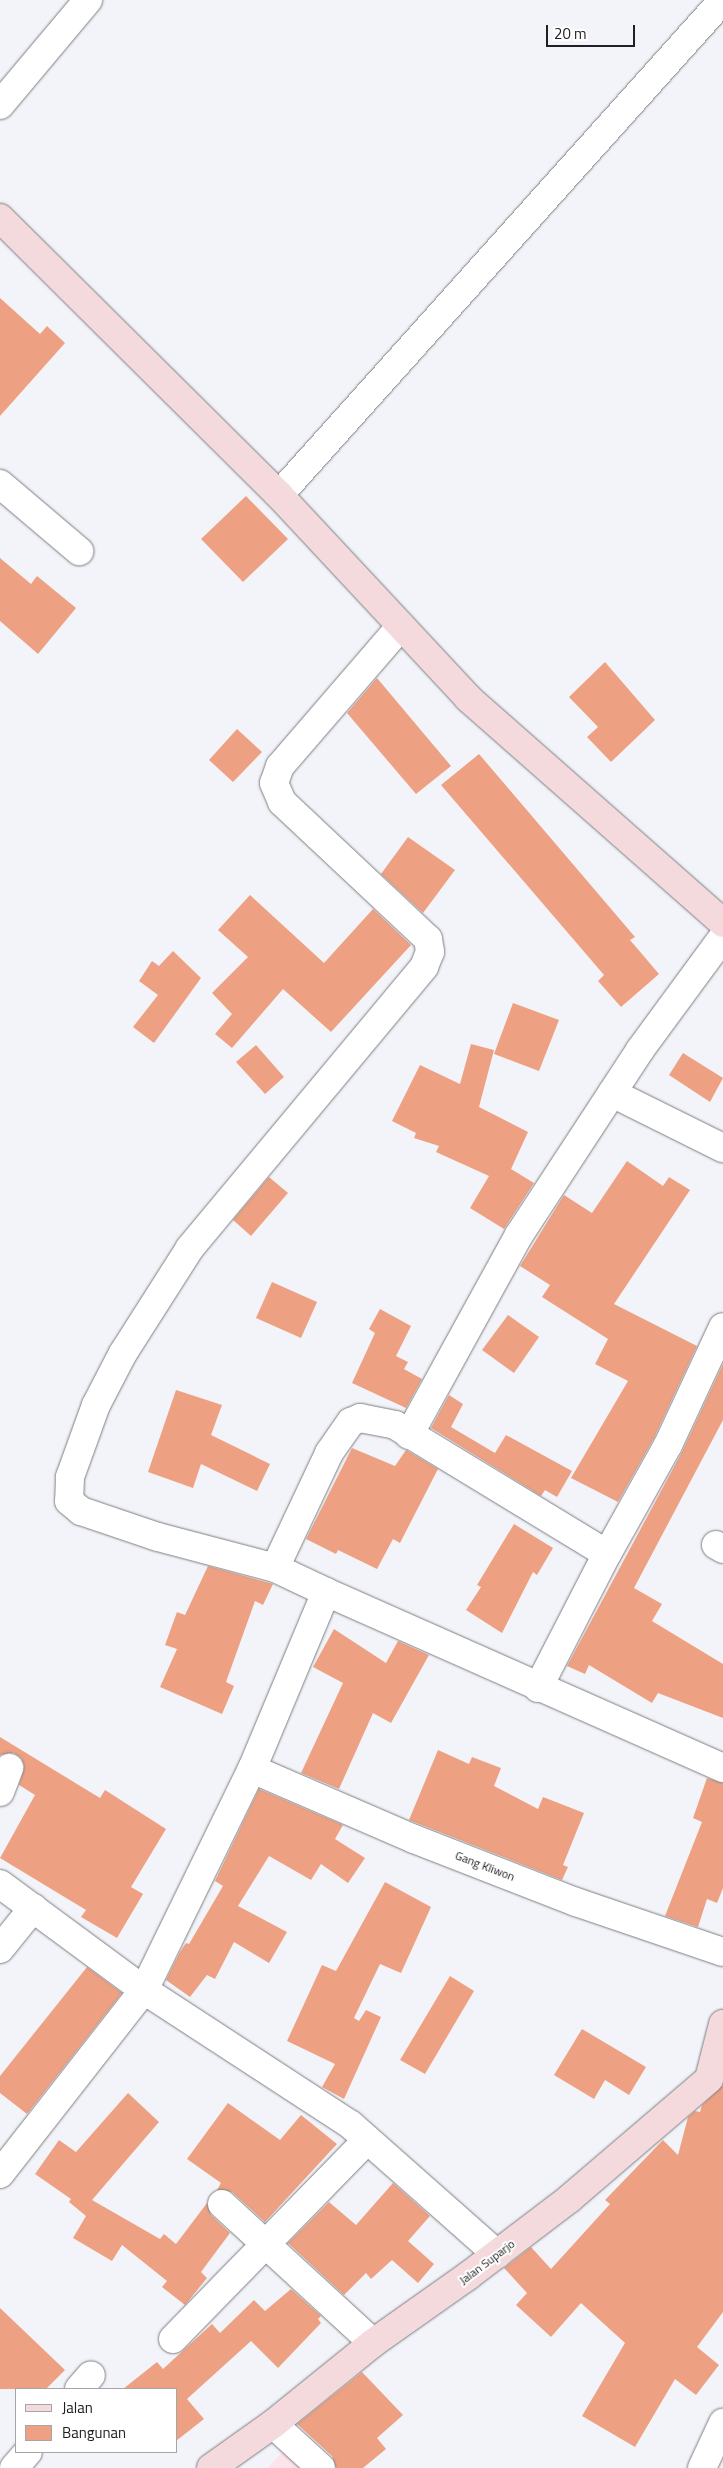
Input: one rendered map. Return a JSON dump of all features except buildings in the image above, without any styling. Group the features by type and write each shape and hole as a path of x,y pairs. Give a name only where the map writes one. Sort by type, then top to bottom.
{"main road":[{"path":"0,218 279,495 468,698 723,924"},
{"name":"Jalan Suparjo","path":"211,2468 273,2424 373,2343 498,2254 569,2199 716,2076 723,2024"}],"street":[{"path":"0,105 88,0"},
{"path":"279,495 723,0"},
{"path":"0,484 79,551"},
{"path":"401,626 280,766 274,783 282,802 428,939 430,952 424,966 190,1248 123,1353 96,1405 70,1477 69,1501 81,1511 158,1537 275,1568 326,1592 426,1633 538,1688 723,1768"},
{"path":"409,1435 519,1235 612,1093 723,937"},
{"path":"612,1093 723,1148"},
{"path":"538,1688 607,1554 668,1445 723,1327"},
{"path":"275,1568 281,1549 329,1453 351,1422 360,1418 395,1425 607,1554"},
{"path":"0,2174 144,1990 252,1769 326,1592"},
{"name":"Gang Kliwon","path":"252,1769 414,1839 567,1898 723,1952"},
{"path":"0,1884 144,1990 350,2125 498,2254"},
{"path":"0,1949 33,1908"},
{"path":"173,2339 263,2244 367,2140"},
{"path":"222,2204 263,2244 373,2343"},
{"path":"702,2468 723,2423"},
{"path":"273,2424 321,2468"},
{"path":"14,2468 27,2453"}],"shaded area":[{"path":"288,2447 311,2468 267,2468"}]}
